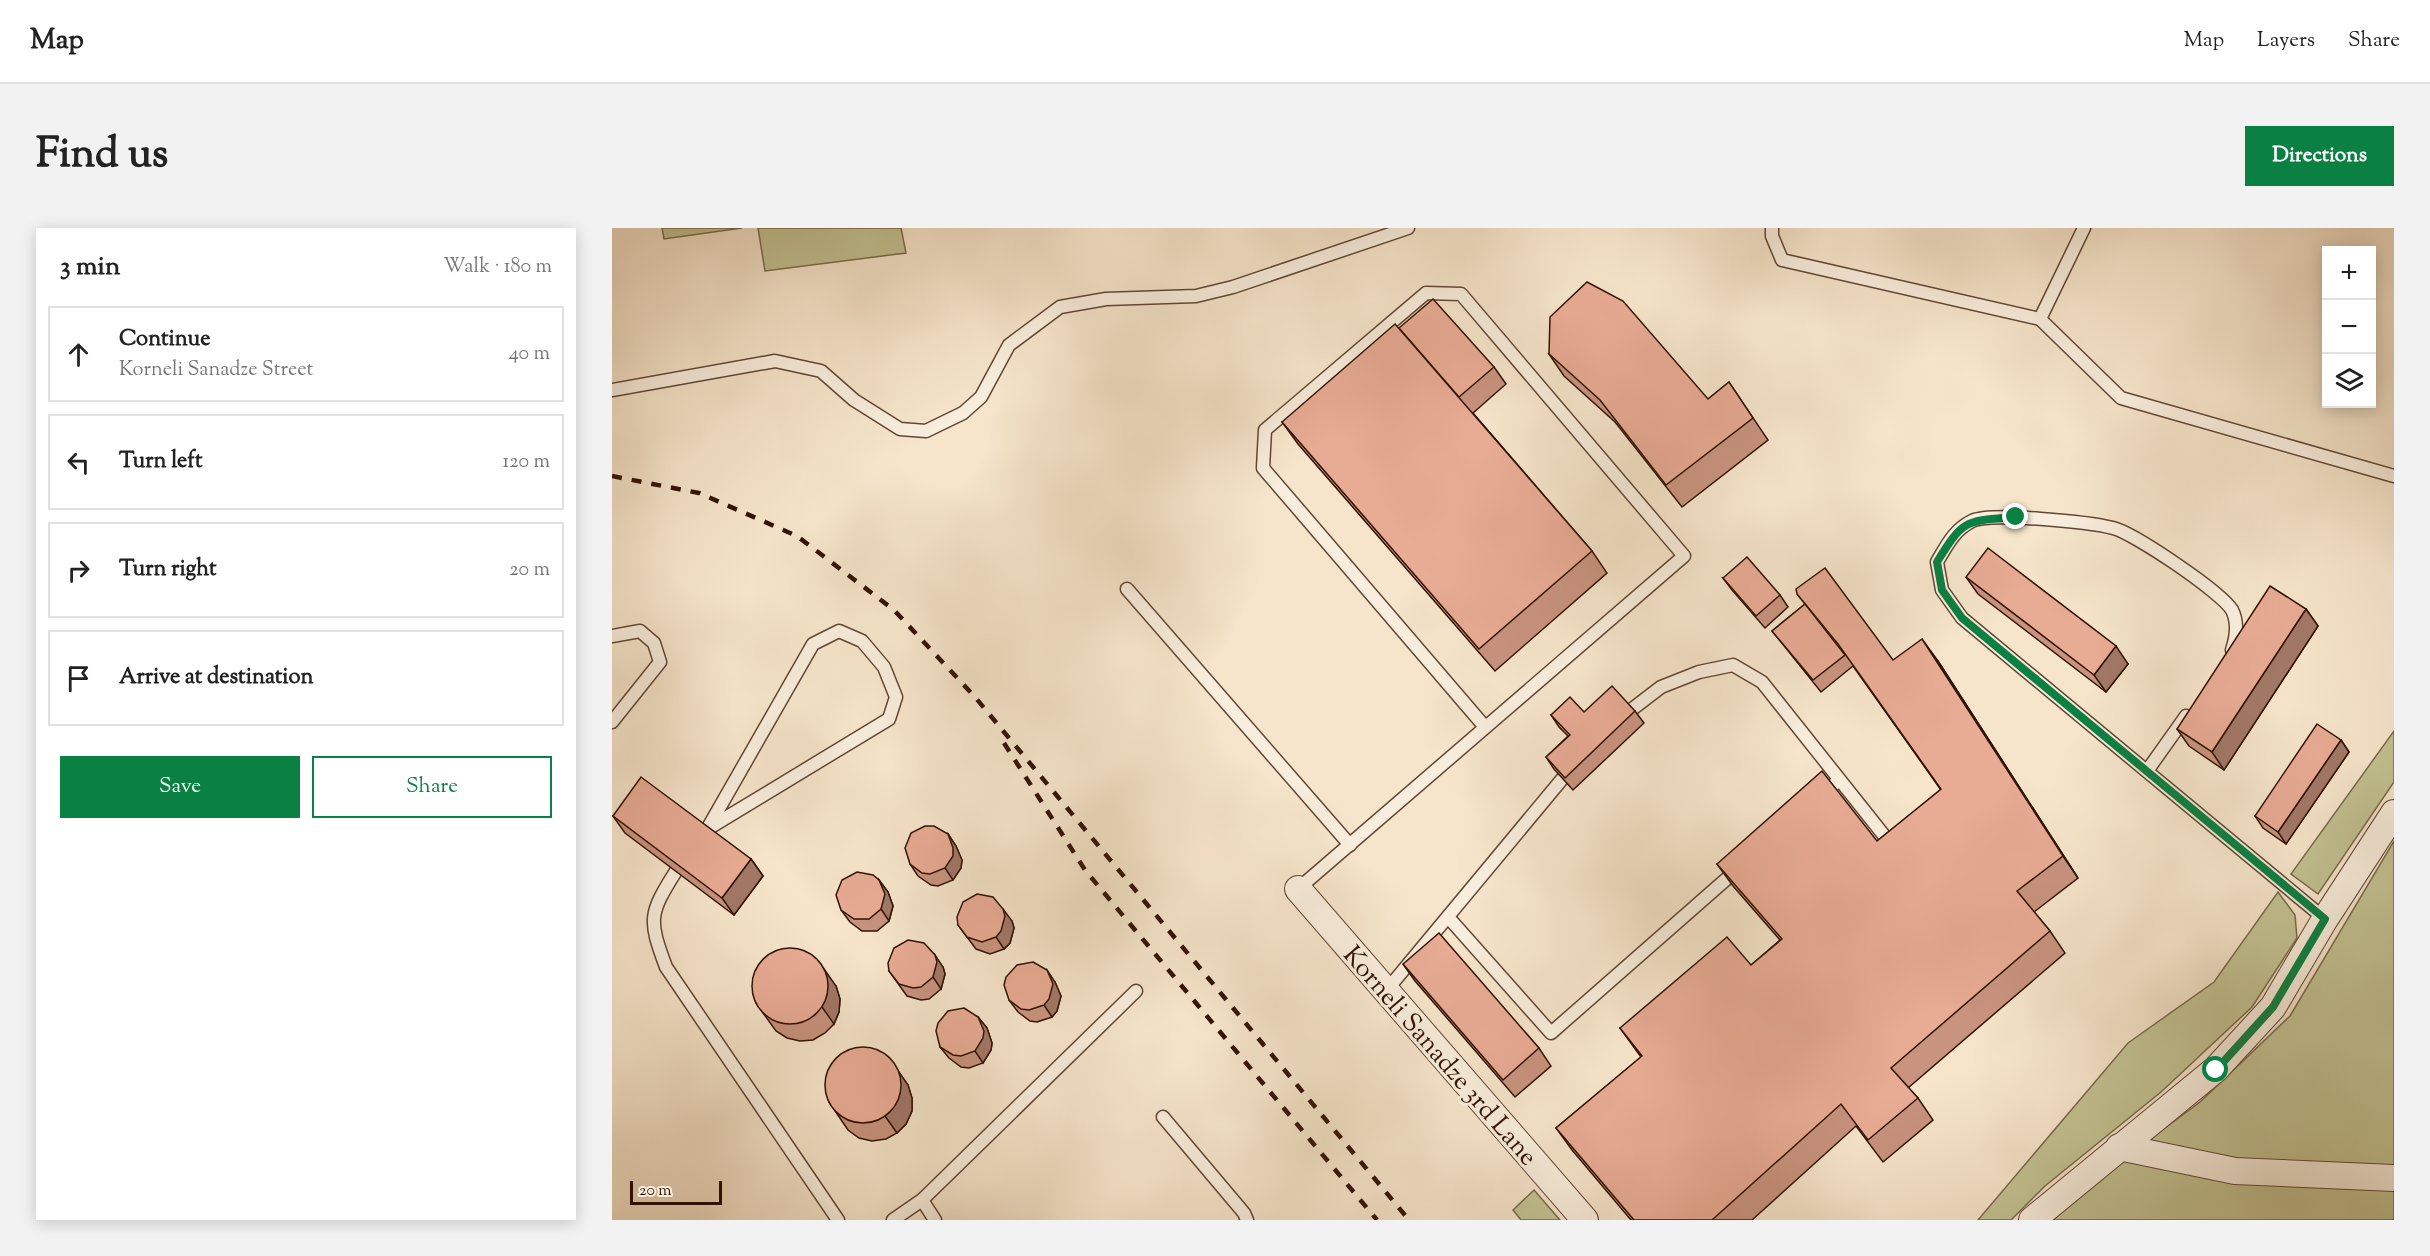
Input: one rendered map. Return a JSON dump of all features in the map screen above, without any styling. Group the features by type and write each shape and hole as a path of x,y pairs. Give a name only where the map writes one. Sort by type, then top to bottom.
{"street":[{"path":"2032,1220 2216,1070 2273,1007 2325,919 2394,813"},
{"name":"Korneli Sanadze 3rd Lane","path":"1298,889 1585,1220"},
{"path":"2119,1147 2235,1171 2394,1178"}],"lane":[{"path":"612,390 774,361 821,371 854,400 900,429 926,431 963,413 981,397 1010,345 1060,307 1106,299 1196,296 1408,228"},
{"path":"1772,228 1772,236 1782,261 2040,319 2121,398 2394,476"},
{"path":"2040,319 2084,228"},
{"path":"1298,889 1684,556 1461,294 1426,293 1265,430 1263,468 1485,727"},
{"path":"2224,661 2237,638 2233,612 2217,593 2152,549 2114,528 2016,517 1975,520 1956,532 1937,562 1942,590 1962,618 2325,919"},
{"path":"1127,589 1350,845"},
{"path":"612,636 640,631 654,643 660,662 612,722"},
{"path":"839,631 862,641 884,667 896,697 889,719 707,830 813,644 839,631"},
{"path":"1631,710 1661,687 1700,672 1733,665 1762,682 1890,843"},
{"path":"2147,771 2192,707"},
{"path":"1386,991 1563,778"},
{"path":"1813,803 1839,780"},
{"path":"1448,917 1551,1033 1752,856"},
{"path":"676,871 657,902 653,921 656,939 666,967 838,1220"},
{"path":"893,1220 922,1200 1136,991"},
{"path":"1163,1117 1244,1213 1247,1220"},
{"path":"922,1200 934,1220"}],"shaded area":[{"path":"662,228 742,228 664,239"},
{"path":"758,228 901,228 906,253 765,271"},
{"path":"2394,731 2394,782 2318,894 2291,874"},
{"path":"2394,841 2394,1220 2053,1220 2095,1180 2200,1102 2290,1016"},
{"path":"2278,892 2295,915 2297,938 2252,1007 2161,1092 2045,1186 2011,1220 1978,1220 2128,1043 2214,982"},
{"path":"1534,1190 1560,1220 1521,1220 1513,1210"}],"building":[{"path":"1587,282 1623,301 1708,399 1729,382 1753,418 1666,485 1600,400 1549,354 1550,317"},
{"path":"1433,299 1494,367 1459,397 1399,328"},
{"path":"1395,324 1592,551 1479,649 1282,422"},
{"path":"1988,548 2116,646 2094,675 1966,577"},
{"path":"1747,557 1780,595 1756,616 1723,578"},
{"path":"1825,568 1893,660 1922,639 2063,856 2017,891 2050,931 1891,1068 1918,1098 1868,1140 1841,1104 1712,1220 1634,1220 1556,1128 1642,1056 1620,1028 1727,937 1751,965 1782,939 1717,864 1822,771 1877,841 1941,789 1838,644 1797,594 1796,589"},
{"path":"2270,586 2306,609 2212,752 2177,729"},
{"path":"1805,604 1845,655 1813,680 1772,631"},
{"path":"1612,686 1635,711 1565,778 1546,757 1570,735 1551,715 1570,697 1584,712"},
{"path":"2317,724 2341,740 2278,832 2255,816"},
{"path":"641,777 751,859 722,898 613,816"},
{"path":"925,826 934,826 948,834 953,848 953,856 945,868 930,874 922,873 910,864 905,848 911,833"},
{"path":"857,872 873,875 879,880 885,894 881,909 869,919 854,919 841,910 836,895 842,880"},
{"path":"977,894 993,897 1003,909 1005,916 1001,931 996,937 982,942 967,937 958,925 957,917 963,902"},
{"path":"1439,933 1539,1048 1503,1080 1403,964"},
{"path":"908,940 924,943 935,955 937,962 933,977 921,987 913,988 899,984 889,971 888,963 894,948"},
{"path":"790,948 804,951 817,959 825,972 828,986 825,1000 817,1013 804,1021 790,1024 776,1021 763,1013 755,1000 752,986 755,972 763,959 776,951"},
{"path":"1033,962 1047,970 1053,984 1049,999 1044,1005 1029,1010 1021,1009 1009,1000 1004,985 1006,977 1017,965"},
{"path":"964,1008 978,1017 984,1031 983,1038 975,1051 961,1056 953,1055 940,1047 936,1031 938,1023 948,1011"},
{"path":"863,1047 877,1050 890,1058 898,1071 901,1085 898,1099 890,1112 877,1120 863,1123 849,1120 836,1112 828,1099 825,1085 828,1071 836,1058 849,1050"}],"railway":[{"path":"612,476 699,493 797,536 894,610 975,697 1409,1220"},
{"path":"1004,743 1085,870 1377,1220"}],"route":[{"path":"2016,517 1975,520 1956,532 1937,562 1942,590 1962,618 2325,919 2273,1007 2216,1070"}]}
